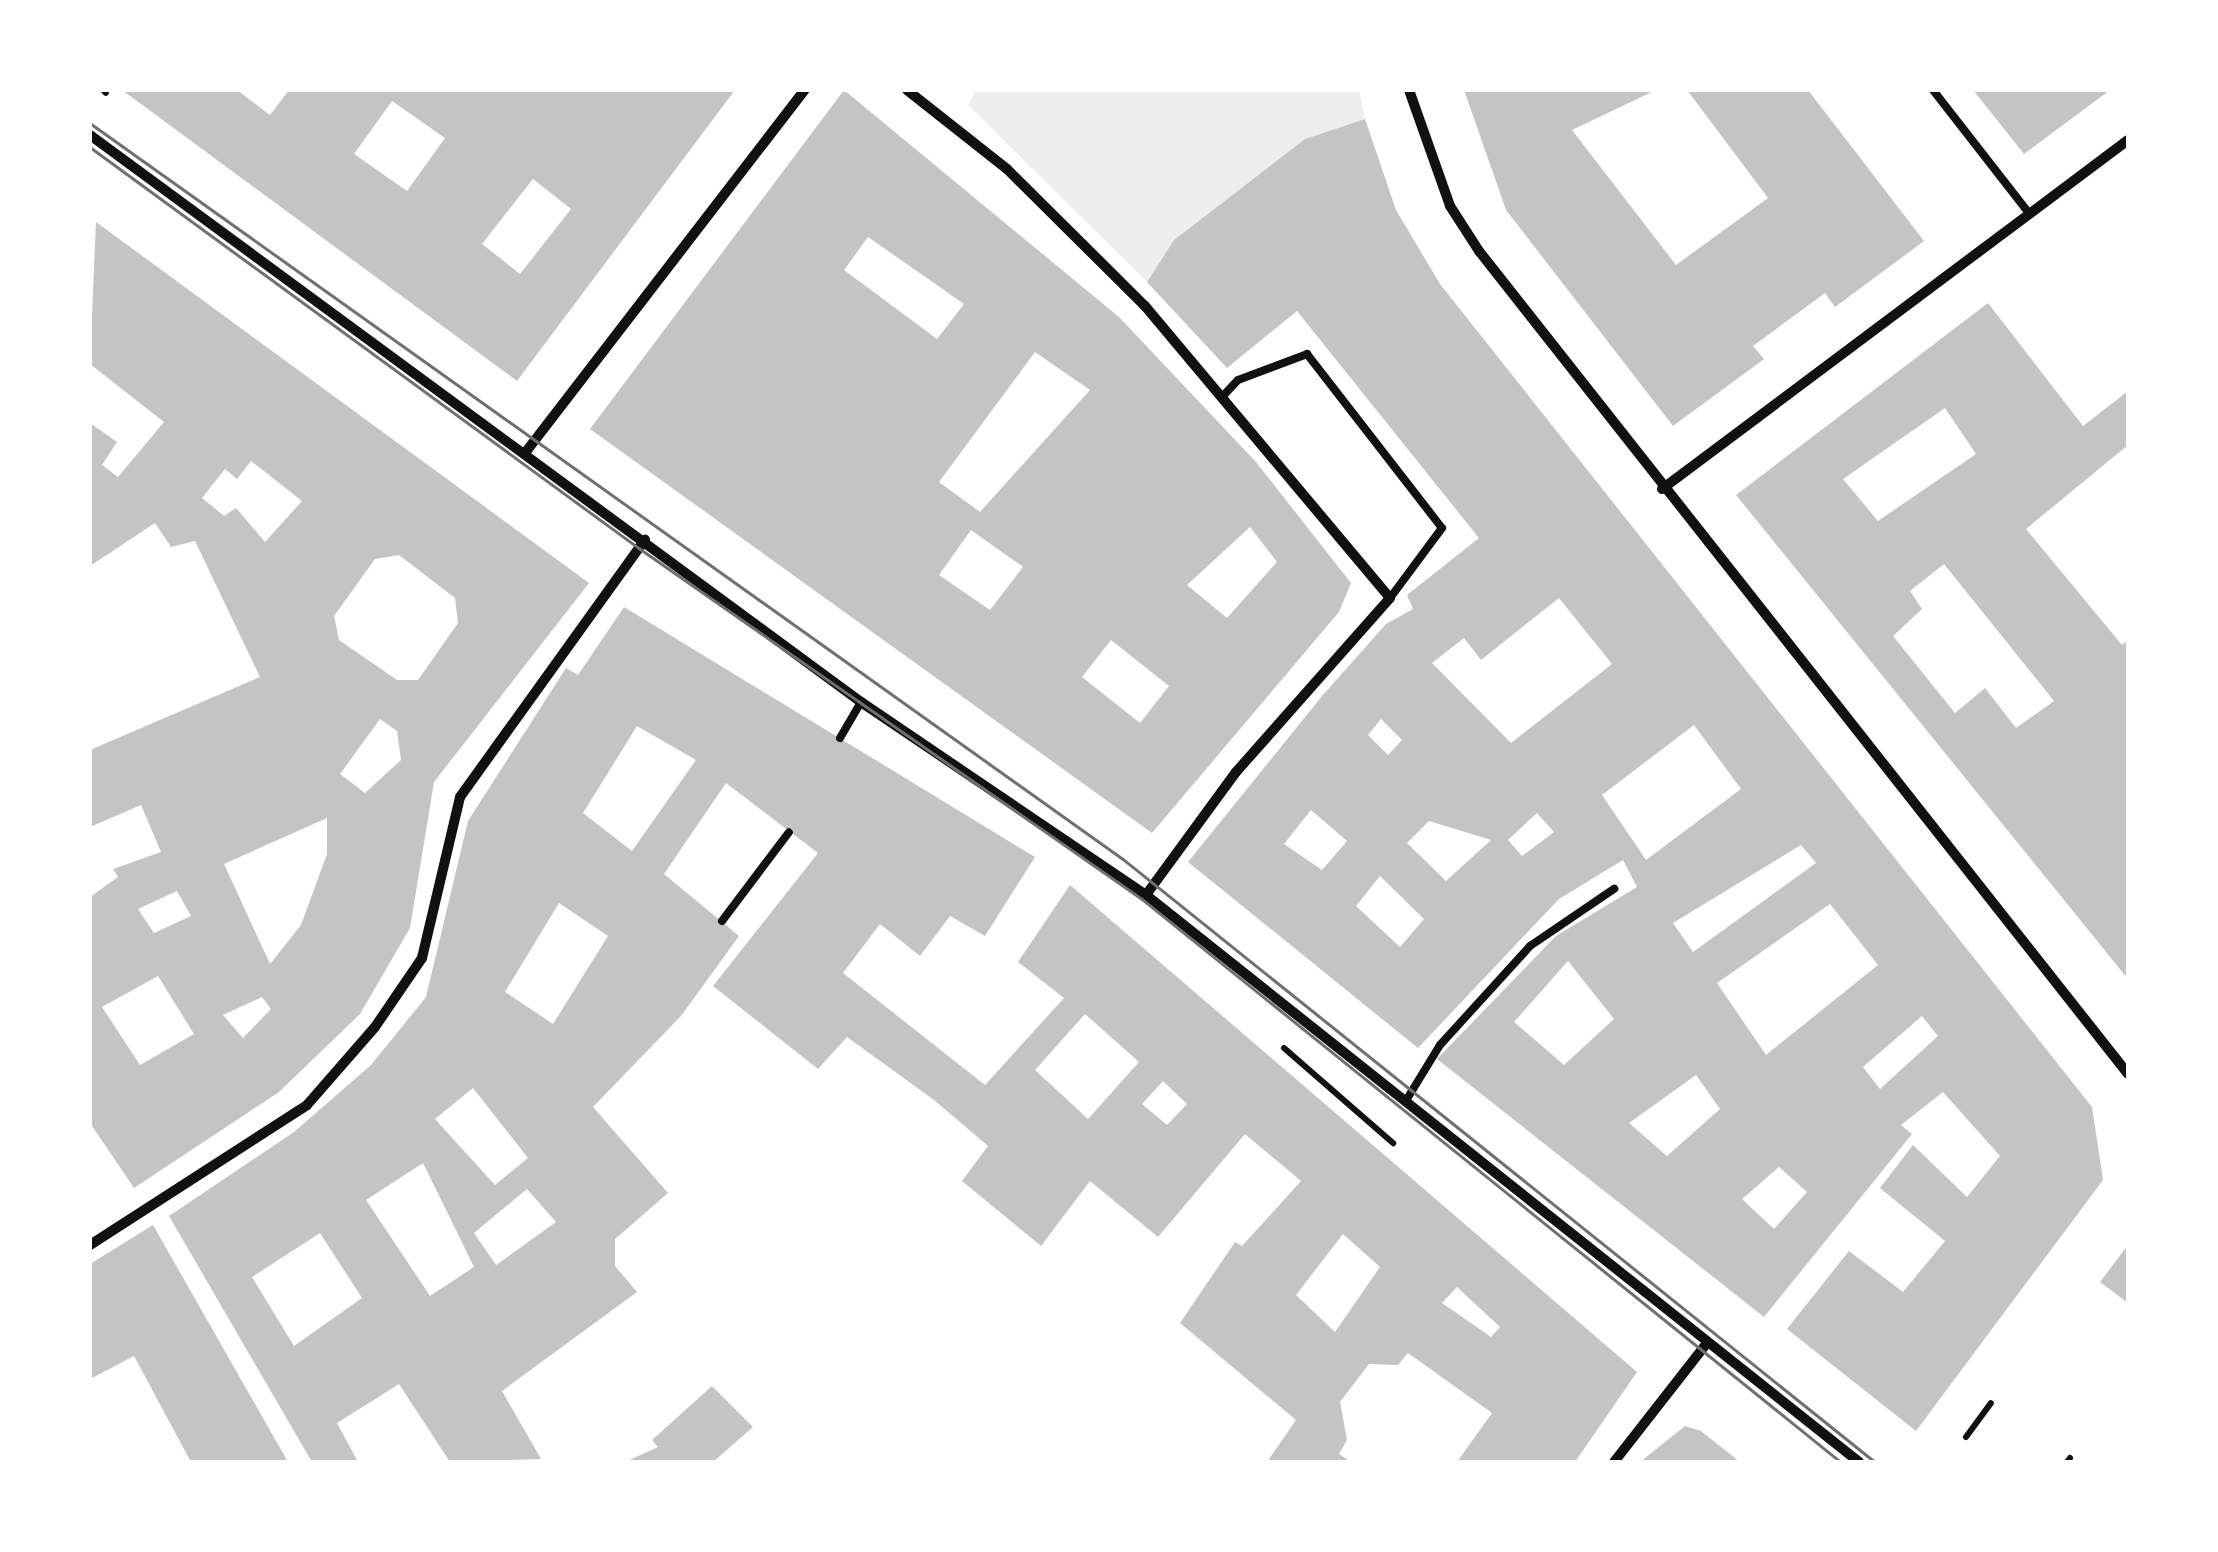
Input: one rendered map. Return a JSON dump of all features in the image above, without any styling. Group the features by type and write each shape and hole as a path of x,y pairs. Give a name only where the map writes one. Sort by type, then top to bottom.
{"street":[{"path":"525,452 805,90"},
{"path":"907,90 1007,168 1222,397 1390,598 1224,786 1146,895"},
{"path":"1409,90 1462,227 1662,489 2128,1074"},
{"path":"90,134 862,702 1146,895 1860,1462"},
{"path":"1662,489 2128,140"},
{"path":"90,1245 150,1212 308,1105 376,1027 422,958 460,798 645,540"},
{"path":"1614,1462 1706,1342"}],"lane":[{"path":"1933,90 2028,212"},
{"path":"1222,397 1238,380 1307,354 1442,528 1390,598"},
{"path":"840,738 862,702"},
{"path":"722,921 790,832"},
{"path":"1407,1099 1440,1045 1530,946 1614,889"}],"path":[{"path":"1284,1048 1393,1143"},
{"path":"1966,1437 1991,1403"}],"shaded area":[{"path":"976,90 1359,90 1365,119 1305,139 1174,240 1147,282 968,105"}],"building":[{"path":"122,90 237,90 270,115 289,90 735,90 517,381","holes":["392,101 445,138 407,191 354,154","533,179 571,209 520,274 482,244"]},
{"path":"844,90 1119,317 1256,462 1351,583 1339,612 1152,833 590,429","holes":["868,237 964,304 937,339 844,270","1035,352 1090,390 980,512 939,482","1250,527 1277,562 1227,618 1187,585","971,530 1023,567 990,610 939,575","1111,640 1169,686 1140,723 1082,677"]},
{"path":"1464,90 1656,90 1572,130 1676,265 1768,198 1687,90 1808,90 1924,241 1835,307 1825,293 1753,346 1764,359 1673,426 1506,210"},
{"path":"1973,90 2110,90 2024,154"},
{"path":"1365,119 1396,210 1440,284 2092,1107 2103,1180 1916,1431 1787,1329 1849,1251 1903,1292 1945,1241 1880,1188 1913,1145 1967,1197 2000,1156 1943,1092 1901,1125 1912,1134 1764,1317 1437,1059 1556,936 1637,887 1623,860 1559,899 1418,1048 1188,862 1322,696 1386,624 1413,609 1407,595 1479,538 1297,311 1227,368 1147,282 1174,240 1305,139","holes":["1559,598 1612,664 1511,743 1432,663 1464,638 1481,660","1381,719 1402,740 1388,755 1368,735","1694,725 1741,789 1646,860 1602,795","1311,810 1347,841 1322,870 1284,844","1537,813 1554,832 1522,856 1508,840","1429,821 1491,840 1446,881 1407,843","1801,845 1816,863 1693,952 1673,923","1380,876 1424,919 1400,947 1356,906","1830,904 1878,965 1766,1055 1717,983","1568,961 1614,1019 1564,1065 1514,1022","1922,1016 1938,1036 1880,1089 1863,1067","1696,1075 1720,1109 1667,1156 1629,1123","1779,1167 1807,1192 1774,1229 1742,1199"]},
{"path":"96,222 589,583 434,782 410,928 360,1014 279,1092 134,1188 90,1123 90,897 118,877 113,869 161,852 141,805 90,827 90,750 260,677 195,541 171,547 155,523 90,566 90,423 117,442 102,465 118,477 164,422 90,364","holes":["251,461 302,501 265,542 236,508 224,516 202,498 225,469 237,479","399,555 455,598 458,623 418,680 397,680 339,640 334,616 375,559","380,719 397,731 401,760 365,793 340,774","327,818 327,854 301,925 270,964 224,864","177,891 191,916 154,933 138,909","158,976 194,1034 140,1065 102,1007","262,997 271,1009 243,1038 223,1015"]},
{"path":"1988,303 2083,426 2128,391 2128,445 2026,529 2122,645 2128,640 2128,979 1736,495","holes":["1945,408 1976,454 1878,521 1843,479","1944,564 2054,701 2016,728 1985,688 1955,713 1893,636 1922,609 1910,591"]},
{"path":"624,607 1035,857 985,936 950,916 920,956 880,924 843,973 985,1085 1064,998 1018,962 1070,885 1637,1372 1575,1462 1457,1462 1492,1413 1408,1353 1398,1365 1369,1364 1340,1402 1347,1440 1339,1454 1351,1462 1267,1462 1296,1420 1180,1323 1235,1242 1242,1246 1301,1181 1245,1134 1158,1237 1090,1181 1041,1246 962,1181 988,1146 934,1100 847,1037 818,1069 713,986 818,853 726,783 664,874 739,936 681,1016 593,1107 668,1193 615,1239 615,1266 637,1292 502,1391 541,1459 450,1462 399,1384 337,1423 358,1462 312,1462 169,1216 294,1132 371,1065 426,997 468,821 566,668 578,675","holes":["637,726 696,760 632,851 583,813","559,903 608,936 553,1024 505,992","1085,1014 1139,1062 1088,1119 1035,1070","1163,1081 1187,1104 1167,1125 1142,1104","473,1088 528,1158 495,1185 435,1119","423,1163 474,1267 430,1296 366,1200","527,1189 556,1222 496,1265 474,1233","320,1233 362,1298 294,1346 252,1277","1343,1234 1380,1267 1335,1332 1296,1295","1457,1287 1500,1327 1491,1337 1442,1303"]},
{"path":"153,1225 288,1462 191,1462 134,1356 90,1379 90,1264"},
{"path":"2128,1245 2128,1303 2100,1282"},
{"path":"712,1386 753,1427 713,1462 625,1462 658,1447 652,1440"},
{"path":"1685,1426 1701,1431 1740,1462 1640,1462"}],"tram line":[{"path":"90,123 1123,859 1875,1462"},
{"path":"90,147 639,548 1142,899 1841,1462"}]}
